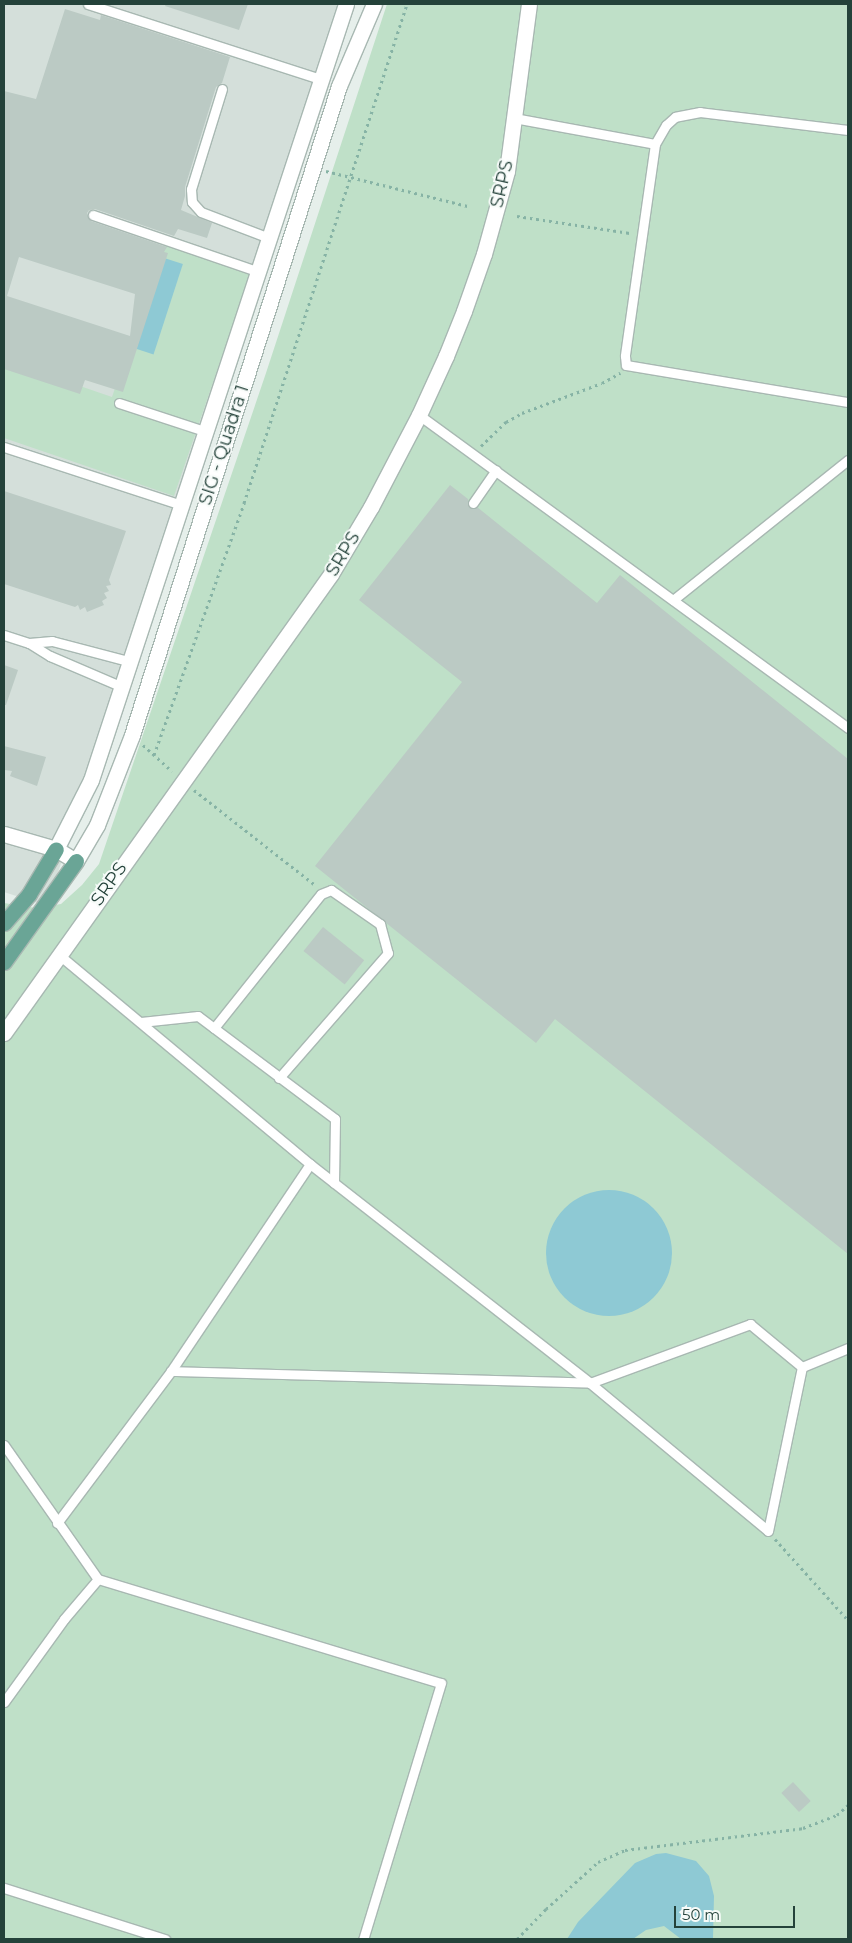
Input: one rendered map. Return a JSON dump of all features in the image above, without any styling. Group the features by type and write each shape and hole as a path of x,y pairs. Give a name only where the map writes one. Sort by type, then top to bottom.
{"main road":[{"path":"4,923 29,894 56,849"},
{"path":"4,962 76,861"}],"street":[{"name":"SIG - Quadra 1","path":"56,849 87,791 128,661 346,4"},
{"name":"SIG - Quadra 1","path":"76,861 97,825 132,735 339,86 374,4"},
{"name":"SRPS","path":"4,1033 182,780 331,574 371,507 419,415 446,356 484,254 507,171 529,4"},
{"path":"4,834 56,849 76,861"}],"lane":[{"path":"88,4 320,79"},
{"path":"222,89 191,189 192,202 201,212 269,238"},
{"path":"848,130 700,112 675,117 666,125 655,144 625,356 626,365 848,402"},
{"path":"514,118 655,144"},
{"path":"93,215 257,271"},
{"path":"119,403 204,431"},
{"path":"419,415 848,728"},
{"path":"4,447 181,505"},
{"path":"673,600 848,460"},
{"path":"473,503 496,470"},
{"path":"4,635 29,643 50,656 120,686"},
{"path":"29,643 52,641 128,661"},
{"path":"214,1028 321,894 331,890 380,924 388,953 280,1078"},
{"path":"59,954 310,1164 590,1383 768,1531 802,1367"},
{"path":"141,1022 198,1016 335,1119 334,1182"},
{"path":"57,1523 171,1371 310,1164"},
{"path":"171,1371 590,1383 750,1324 802,1367"},
{"path":"802,1367 848,1348"},
{"path":"4,1445 98,1579 441,1683 363,1939"},
{"path":"4,1702 64,1619 98,1579"},
{"path":"4,1888 166,1939"}],"path":[{"path":"154,755 244,503 406,4"},
{"path":"313,168 470,208"},
{"path":"517,216 642,235"},
{"path":"474,454 506,422 522,413 615,377 626,365"},
{"path":"132,735 182,780 325,893"},
{"path":"768,1531 848,1620"},
{"path":"517,1939 546,1908 598,1862 625,1850 803,1828 837,1814 848,1805"}],"shaded area":[{"path":"4,4 343,4 47,906 4,892"}],"green space":[{"path":"387,4 848,4 848,1939 4,1939 4,903 36,908 61,904 82,885 99,864 266,373"},
{"path":"165,243 251,272 174,496 4,438 4,360 112,397"}],"water":[{"path":"161,257 183,264 154,354 132,347"},
{"path":"609,1190 633,1195 644,1200 654,1208 662,1218 667,1229 672,1253 667,1277 662,1288 654,1298 644,1306 633,1311 609,1316 585,1311 574,1306 564,1298 556,1288 551,1277 546,1253 551,1229 556,1218 564,1208 574,1200 585,1195"},
{"path":"666,1853 696,1861 709,1876 714,1896 713,1939 681,1939 664,1926 646,1930 633,1939 567,1939 578,1922 635,1863 656,1854"}],"building":[{"path":"166,4 248,4 239,30 165,6"},
{"path":"65,9 100,20 101,15 230,57 222,83 216,87 185,187 185,196 181,210 212,223 207,238 178,229 174,236 95,209 89,210 87,213 91,221 167,247 164,252 168,253 123,392 85,380 80,394 4,369 4,91 36,99","holes":["19,257 135,294 130,336 7,296"]},
{"path":"450,485 468,499 469,508 477,507 597,603 620,575 848,759 848,1254 555,1019 536,1043 315,866 462,682 359,600"},
{"path":"4,491 126,531 109,580 111,585 106,586 109,591 104,593 107,598 102,601 104,605 87,612 85,607 80,610 78,605 75,607 4,584"},
{"path":"4,665 18,670 6,705 4,705"},
{"path":"4,746 46,757 37,786 10,776 12,771 4,770"},
{"path":"323,927 364,960 345,984 303,951"},
{"path":"793,1782 811,1801 799,1812 781,1793"}]}
